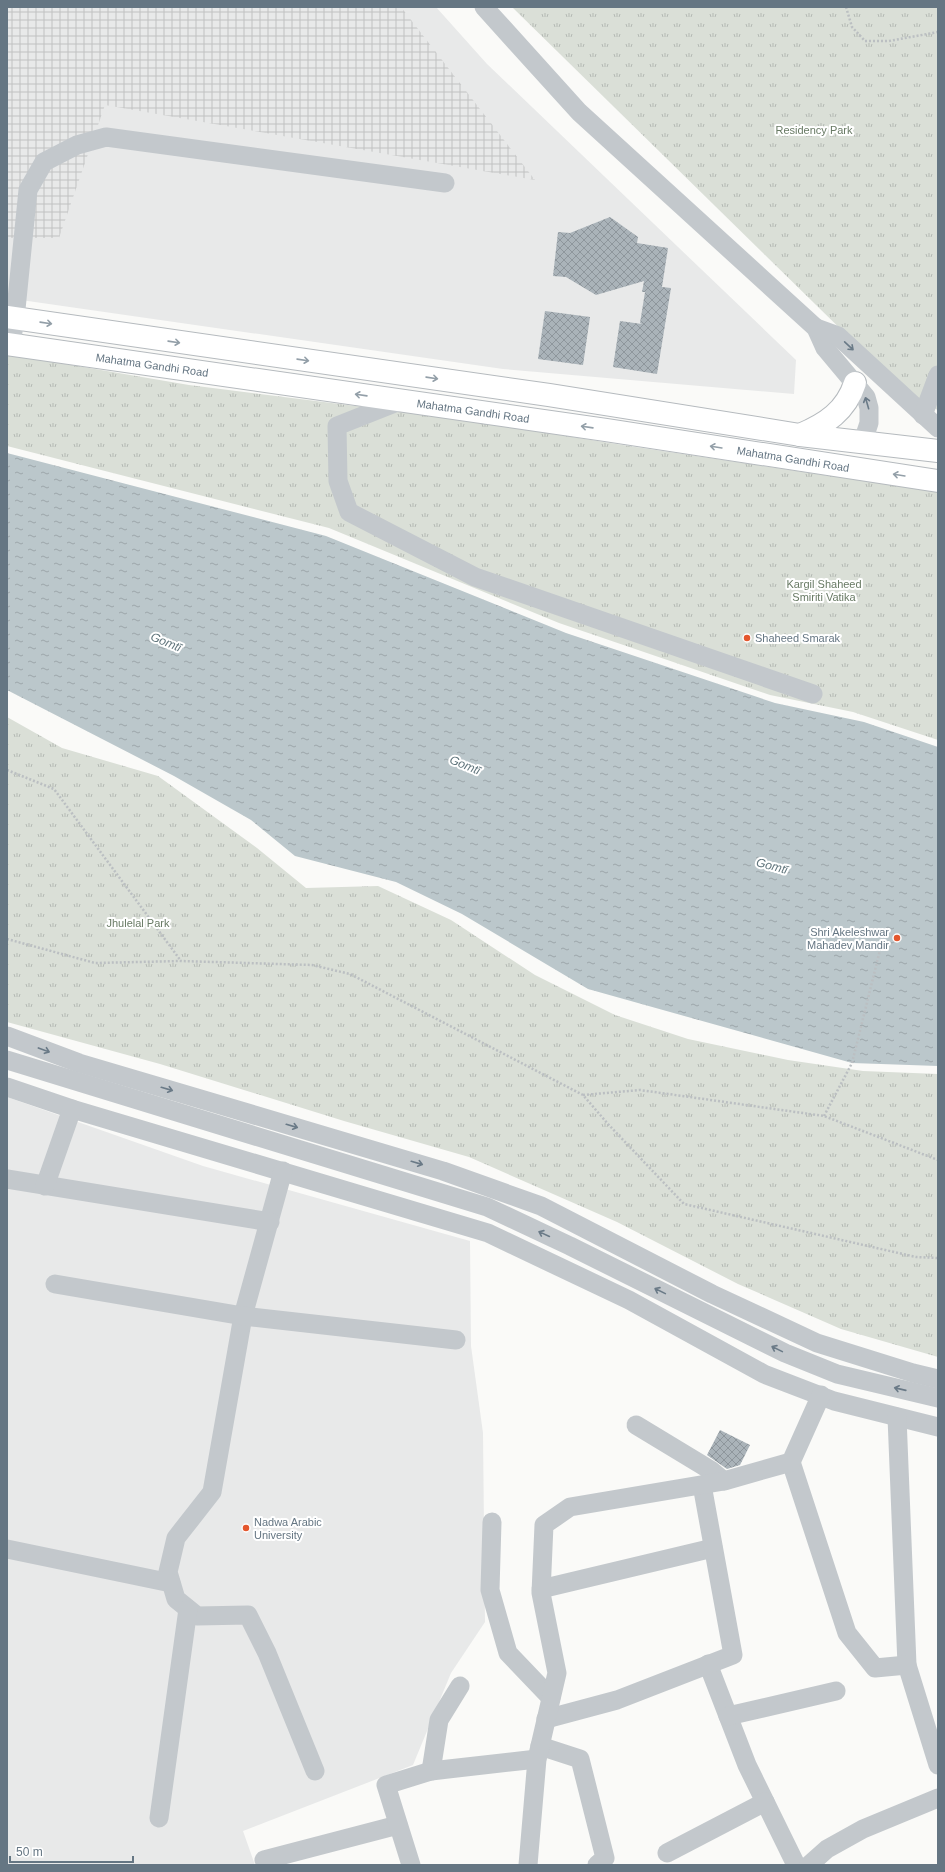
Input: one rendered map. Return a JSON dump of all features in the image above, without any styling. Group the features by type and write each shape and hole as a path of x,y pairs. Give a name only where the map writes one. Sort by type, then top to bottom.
{"main road":[{"path":"11,318 549,394 800,435 863,441 938,451"},
{"name":"Mahatma Gandhi Road","path":"9,344 606,430 938,481"},
{"path":"800,435 817,428 831,419 842,409 852,394 855,383"}],"street":[{"path":"484,7 579,112 816,328 838,336 938,428"},
{"path":"9,344 28,190 44,162 77,145 106,137 445,183"},
{"path":"816,328 825,348 866,397 870,408 869,423 863,441"},
{"path":"924,415 938,375"},
{"path":"400,401 337,426 338,480 349,512 475,577 813,694"},
{"path":"7,1036 79,1063 443,1171 541,1206 712,1294 817,1343 913,1373 938,1379"},
{"path":"7,1060 487,1207 570,1246 785,1353 837,1374 938,1398"},
{"path":"7,1087 72,1109 493,1235 629,1300 764,1374 822,1395 834,1401 938,1427"},
{"path":"46,1186 72,1109"},
{"path":"283,1172 243,1316 212,1492 176,1538 168,1572 176,1599 197,1616 248,1615 267,1653 315,1771"},
{"path":"7,1179 270,1222"},
{"path":"55,1284 243,1316 456,1340"},
{"path":"822,1395 791,1462 847,1633 875,1668 907,1665"},
{"path":"897,1417 907,1665 938,1765"},
{"path":"636,1425 712,1471 724,1481"},
{"path":"528,1865 538,1752 557,1673 541,1589 544,1525 556,1515 570,1507 724,1481 791,1462"},
{"path":"546,1719 617,1700 733,1655 702,1485"},
{"path":"492,1522 490,1590 508,1653 551,1698"},
{"path":"541,1589 713,1548"},
{"path":"7,1549 171,1583"},
{"path":"160,1818 188,1609"},
{"path":"708,1664 747,1765 796,1865"},
{"path":"431,1771 439,1720 460,1686"},
{"path":"728,1716 836,1691"},
{"path":"411,1865 386,1786 431,1771 538,1752 580,1759 605,1858 597,1865"},
{"path":"809,1865 827,1849 863,1828 938,1798"},
{"path":"667,1853 765,1802"},
{"path":"264,1860 398,1825"}],"path":[{"path":"846,7 852,27 865,41 889,41 938,32"},
{"path":"7,770 54,789 182,961"},
{"path":"7,939 95,963 182,961 312,965 350,974 583,1095 608,1124 684,1204 916,1257 938,1258"},
{"path":"824,1116 852,1063 880,950"},
{"path":"583,1095 640,1090 824,1116 938,1160"}],"shaded area":[{"path":"7,7 436,7 487,64 796,360 794,394 503,369 7,298"},
{"path":"7,7 401,7 535,180 105,105 59,238 7,238"},
{"name":"Nadwa Arabic University","path":"7,1097 203,1166 470,1241 471,1346 483,1433 485,1622 451,1673 413,1765 243,1831 255,1865 7,1865"}],"green space":[{"name":"Residency Park","path":"512,7 938,7 938,410 914,401"},
{"name":"Kargil Shaheed Smiriti Vatika","path":"7,354 189,385 459,419 938,492 938,740 853,712 770,695 559,623 329,528 7,446"},
{"name":"Jhulelal Park","path":"7,717 62,748 158,776 257,848 306,888 378,886 451,920 535,975 615,1015 688,1039 788,1060 863,1071 938,1074 938,1357 841,1329 738,1284 617,1222 469,1157 344,1121 160,1064 7,1022"}],"water":[{"name":"Gomtī","path":"7,453 326,536 566,633 775,703 864,722 938,747 938,1066 852,1063 588,989 462,914 396,882 295,856 251,820 174,776 7,690"}],"building":[{"path":"610,217 638,237 637,243 668,248 662,287 671,288 657,374 613,367 620,321 642,324 640,323 645,292 642,292 644,281 596,295 566,277 553,276 558,232 570,233"},
{"path":"545,311 590,317 583,365 538,359"},
{"path":"720,1430 750,1445 740,1465 727,1469 707,1455"}],"place":[{"name":"Shaheed Smarak","path":"747,638"},
{"name":"Shri Akeleshwar Mahadev Mandir","path":"897,938"},
{"name":"Nadwa Arabic University","path":"246,1528"}]}
